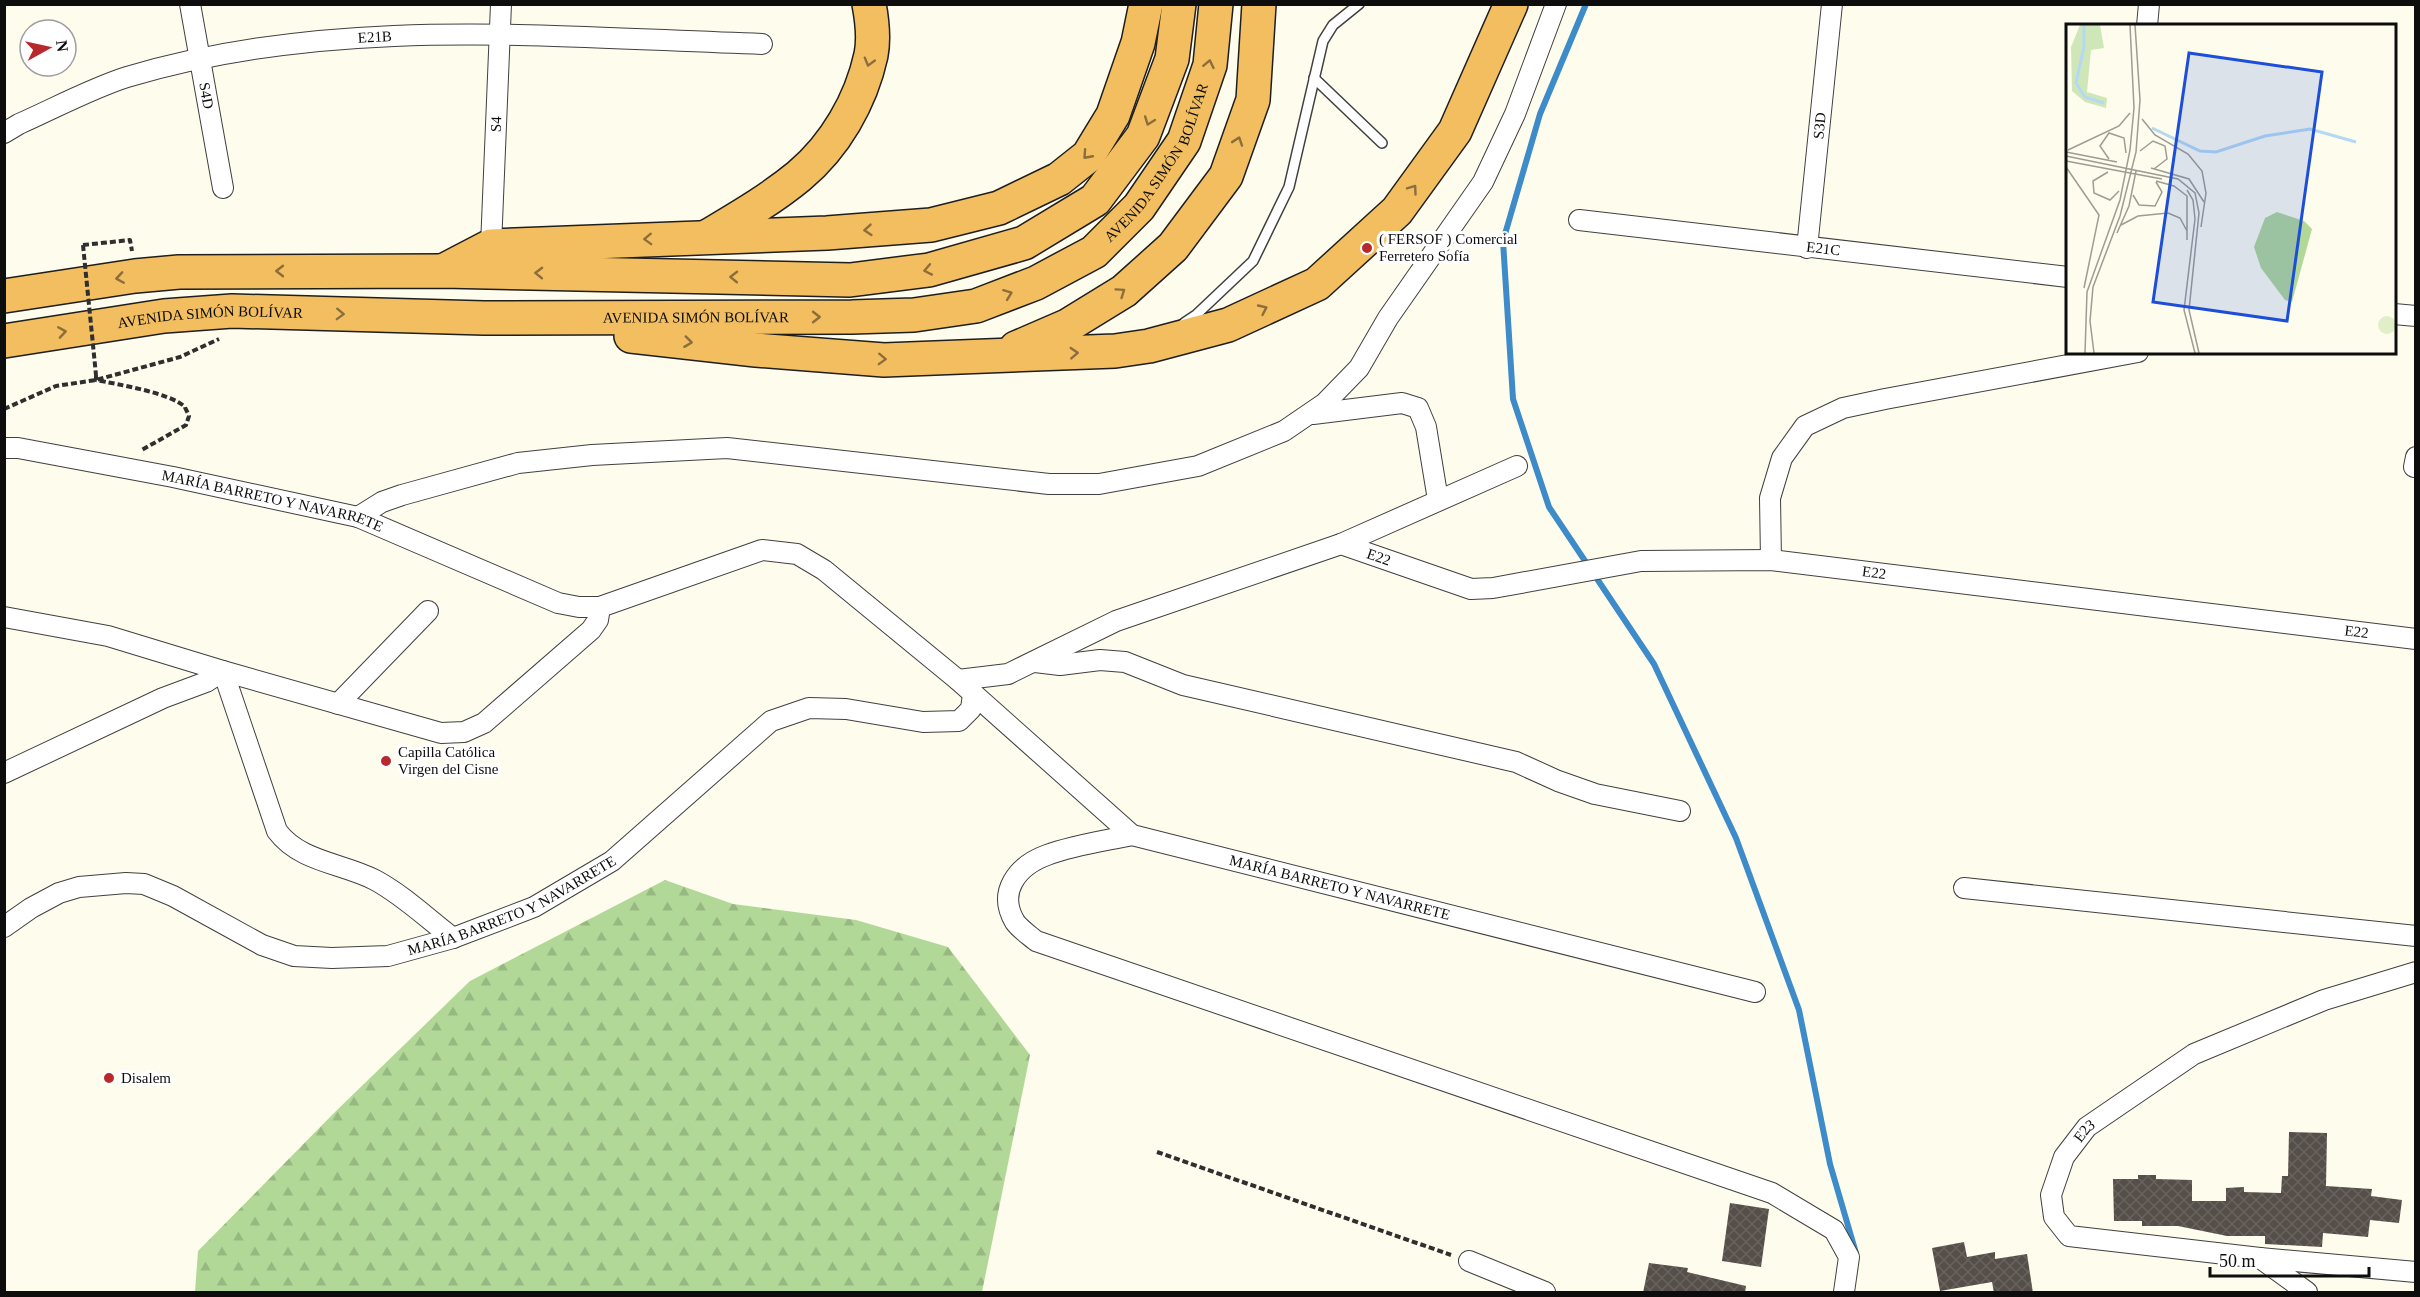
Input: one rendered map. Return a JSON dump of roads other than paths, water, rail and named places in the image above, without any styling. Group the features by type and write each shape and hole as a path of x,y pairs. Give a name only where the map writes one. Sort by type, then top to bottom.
{"highway":[{"path":"706,237 767,200 792,181 835,137 858,98 872,53 869,4"},
{"path":"443,271 491,246 827,233 931,225 999,208 1059,179 1088,156 1113,115 1138,43 1146,4"},
{"name":"AVENIDA SIMÓN BOLÍVAR","path":"4,296 135,276 178,272 443,271 850,280 929,270 1024,243 1095,200 1143,136 1172,59 1179,4"},
{"name":"AVENIDA SIMÓN BOLÍVAR","path":"4,341 164,316 232,311 484,318 852,317 914,315 976,306 1036,283 1094,252 1139,207 1184,141 1210,64 1216,4"},
{"path":"995,357 1067,327 1124,291 1173,248 1226,176 1253,100 1259,4"},
{"path":"484,318 756,350 884,360 1115,351 1149,346 1227,325 1317,284 1397,211 1455,131 1511,4"}],"street":[{"name":"S4D","path":"190,4 223,188"},
{"name":"S4","path":"491,246 501,4"},
{"path":"358,517 382,502 402,495 518,463 592,455 727,448 1049,484 1099,484 1198,466 1284,431 1325,403 1359,368 1389,318 1483,182 1515,114 1556,4"},
{"name":"S3D","path":"1807,248 1832,4"},
{"path":"2146,24 2149,4"},
{"name":"E21B","path":"4,133 19,124 124,78 199,57 285,43 444,33 762,44"},
{"name":"E21C","path":"1579,220 2066,277"},
{"path":"2396,314 2415,316"},
{"path":"1771,560 1770,498 1782,458 1805,426 1843,408 2127,354"},
{"path":"1308,415 1402,403 1418,408 1426,427 1438,500"},
{"name":"MARÍA BARRETO Y NAVARRETE","path":"4,448 18,448 113,465 358,517 558,603 579,607 600,607 762,550 797,554 824,570 958,680 1132,835 1755,992"},
{"path":"958,680 1008,674 1116,621 1341,544 1517,466"},
{"name":"E22","path":"1341,544 1471,589 1493,588 1641,561 1771,560 2415,639"},
{"path":"4,617 108,636 441,733 464,732 484,723 591,630 598,620 600,607"},
{"path":"338,704 428,611"},
{"path":"1035,662 1060,665 1100,660 1125,662 1183,686 1516,762 1558,781 1595,794 1680,811"},
{"path":"4,772 164,698 206,682 223,671"},
{"path":"223,671 277,831 286,843 300,852 373,879 453,938"},
{"name":"MARÍA BARRETO Y NAVARRETE","path":"4,927 31,908 59,893 79,887 126,883 144,884 173,896 262,945 294,956 332,958 388,956 453,938 534,907 612,861 771,721 809,708 846,710 923,722 959,721 971,709 973,694"},
{"path":"1132,835 1046,855 1025,866 1013,880 1007,893 1016,924 1036,941 1772,1193 1834,1230 1849,1257 1844,1293"},
{"path":"1964,888 2415,936"},
{"name":"E23","path":"2307,1293 2259,1258 2069,1236 2054,1217 2051,1195 2064,1157 2087,1127 2194,1054 2324,1000 2415,972"},
{"path":"2259,1258 2415,1272"},
{"path":"1469,1261 1545,1293"}],"lane":[{"path":"1149,346 1196,315 1253,261 1289,187 1323,41 1333,25 1359,4"},
{"path":"1314,78 1382,143"}],"waterway":[{"path":"1586,4 1540,114 1503,241 1513,399 1549,507 1654,664 1736,838 1799,1010 1830,1164 1856,1253"}],"place":[{"name":"( FERSOF ) Comercial Ferretero Sofía","path":"1367,248"},
{"name":"Capilla Católica Virgen del Cisne","path":"386,761"},
{"name":"Disalem","path":"109,1078"}]}
